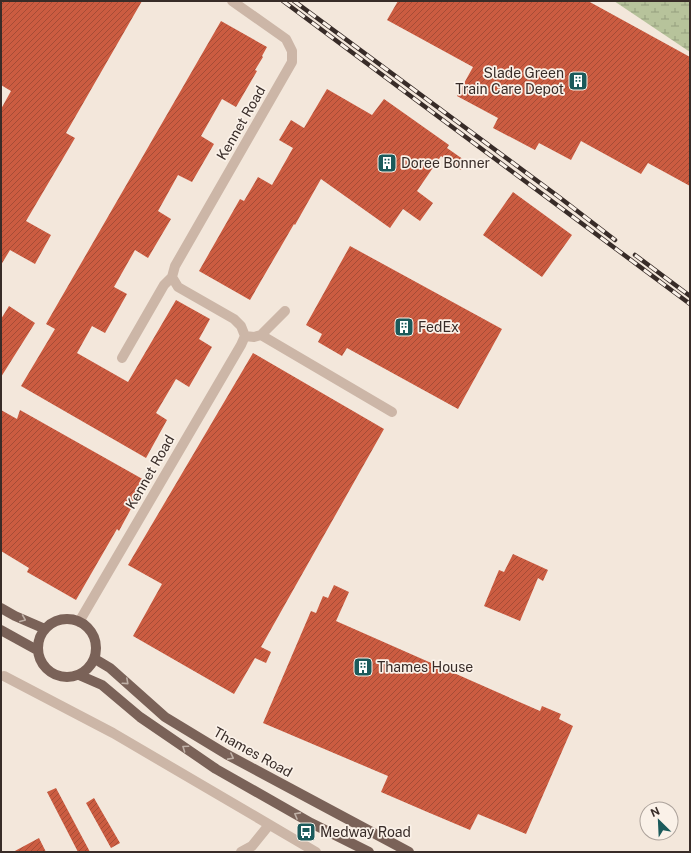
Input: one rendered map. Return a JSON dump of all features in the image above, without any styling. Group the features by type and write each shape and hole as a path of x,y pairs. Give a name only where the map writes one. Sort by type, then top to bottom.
{"main road":[{"path":"1,608 45,629"},
{"path":"64,619 74,620 86,625 92,633 97,646 95,659 89,668 79,675 65,678 52,674 40,662 38,650 39,640 45,629 53,622 64,619"},
{"path":"1,630 38,650"},
{"name":"Thames Road","path":"95,659 110,668 171,721 226,754 410,852"},
{"path":"79,675 102,685 140,717 216,770 311,823 369,852"}],"street":[{"name":"Kennet Road","path":"122,358 164,285 172,277 175,266 292,62 292,51 286,39 232,1"},
{"path":"172,277 178,287 234,319 242,326 245,336 254,337 261,335 285,311"},
{"path":"261,335 392,412"},
{"name":"Kennet Road","path":"79,622 245,336"},
{"path":"4,676 113,733 316,852"},
{"path":"241,852 252,846 269,825"}],"green space":[{"path":"614,1 690,1 690,52"}],"building":[{"path":"1,1 142,1 66,133 75,138 26,221 51,235 35,264 10,250 1,265 1,109 11,91 1,85"},
{"name":"Slade Green Train Care Depot","path":"398,1 588,1 690,57 690,186 648,163 641,174 581,141 571,160 539,143 535,150 493,128 498,118 457,96 473,67 387,20"},
{"path":"221,21 267,47 255,70 257,71 236,107 222,99 201,136 214,144 192,182 178,175 158,211 171,219 148,258 135,250 114,287 127,294 105,333 92,326 77,353 128,382 176,300 210,319 199,339 212,347 189,387 176,379 156,413 167,420 146,458 21,386 55,329 46,324"},
{"path":"327,89 372,115 384,99 449,145 447,148 467,162 461,170 441,156 417,191 433,203 420,221 403,209 390,228 321,179 250,300 199,271 240,199 244,201 258,177 272,185 293,148 279,140 291,120 304,128"},
{"path":"513,192 572,235 542,277 483,235"},
{"name":"FedEx","path":"350,246 502,329 458,409 347,348 342,356 318,342 322,334 306,325"},
{"path":"9,306 35,323 1,377 1,319"},
{"path":"253,353 384,429 261,647 271,652 266,663 255,658 234,694 133,636 162,584 128,565"},
{"path":"1,410 17,419 20,410 146,481 119,531 117,529 76,600 27,572 29,568 1,551"},
{"path":"513,554 548,570 543,581 538,578 520,621 484,606 499,570 504,572"},
{"name":"Thames House","path":"334,585 349,592 336,621 540,711 542,706 561,714 559,719 573,726 526,834 478,814 470,830 381,792 388,776 263,723 311,611 316,613 323,596 328,598"},
{"path":"56,788 90,852 78,852 47,792"},
{"path":"94,798 120,843 111,848 86,803"},
{"path":"39,838 46,852 13,852"}],"railway":[{"path":"283,1 690,304"},
{"path":"294,1 615,240"},
{"path":"635,255 690,296"}],"place":[{"name":"Slade Green Train Care Depot","path":"578,81"},
{"name":"Doree Bonner","path":"387,163"},
{"name":"FedEx","path":"404,327"},
{"name":"Thames House","path":"363,667"},
{"name":"Medway Road","path":"306,832"}]}
